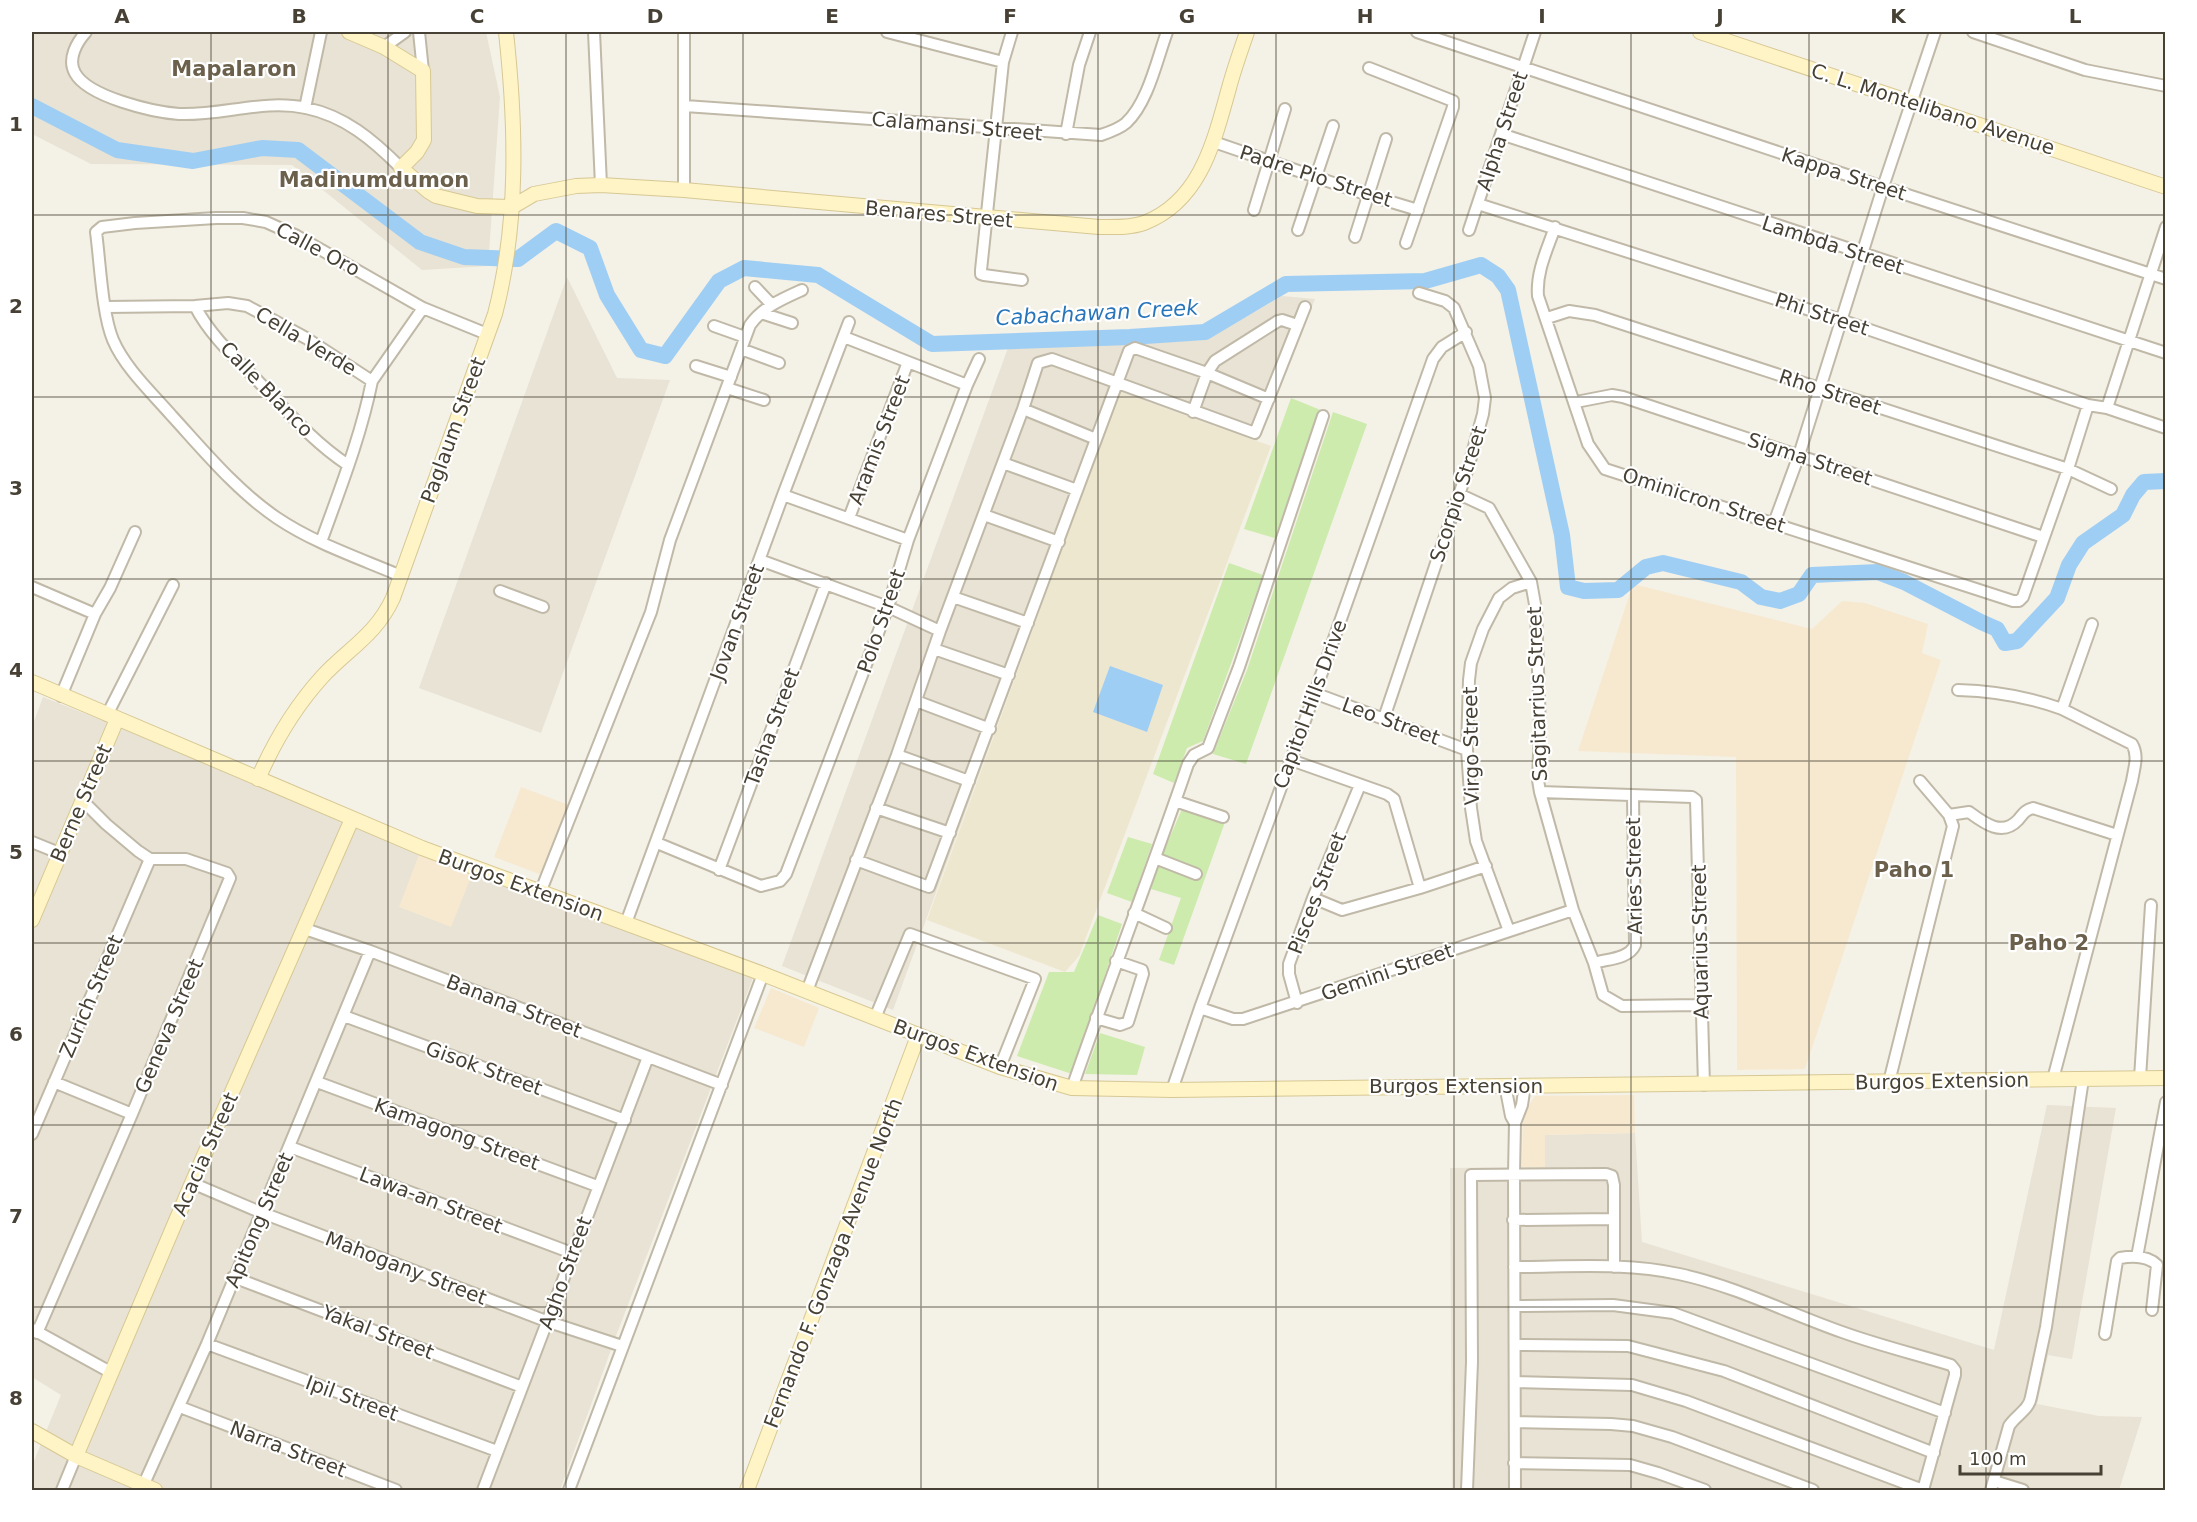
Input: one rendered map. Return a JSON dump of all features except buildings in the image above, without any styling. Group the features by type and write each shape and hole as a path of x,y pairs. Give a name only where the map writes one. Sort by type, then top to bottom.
{"street":[{"path":"86,32 76,45 72,56 72,67 76,75 96,91 127,104 177,114 208,113 276,105 304,108 349,124 379,146 401,168 436,196 477,206 512,207"},
{"path":"304,108 321,32"},
{"path":"349,32 384,47 423,71"},
{"path":"384,47 405,32"},
{"path":"401,168 417,152 424,140 423,71 419,32"},
{"name":"Paglaum Street","path":"258,779 269,752 303,700 343,656 384,617 401,576 495,314 504,282 512,207 513,112 506,32"},
{"path":"594,32 601,185"},
{"path":"684,32 684,190"},
{"path":"887,32 1003,62"},
{"path":"1012,32 1003,62 985,218 981,274 1022,280"},
{"path":"1066,134 1079,65 1090,32"},
{"name":"Calamansi Street","path":"685,106 1101,135 1125,124 1136,113 1167,32"},
{"name":"Benares Street","path":"512,207 534,194 576,186 601,185 684,190 985,218 1099,227 1128,227 1143,223 1176,205 1192,186 1214,142 1234,70 1248,32"},
{"name":"Kappa Street","path":"1417,32 1438,35 1523,67 2166,279"},
{"name":"Alpha Street","path":"1469,230 1535,32"},
{"name":"C. L. Montelibano Avenue","path":"1700,32 2166,187"},
{"path":"1774,523 1800,455 1883,187 1935,32"},
{"path":"1973,32 2085,70 2166,86"},
{"path":"1369,68 1453,101 1453,107 1406,243"},
{"path":"1254,210 1285,110"},
{"path":"1299,230 1333,126"},
{"name":"Lambda Street","path":"1501,134 1862,255 2166,353"},
{"path":"1355,237 1386,139"},
{"name":"Padre Pio Street","path":"1214,142 1418,210"},
{"name":"Phi Street","path":"1478,204 1841,320 2088,405 2107,408 2166,428"},
{"name":"Calle Oro","path":"106,307 96,232 99,228 135,223 231,217 266,222 297,236 423,308 487,334"},
{"name":"Ominicron Street","path":"1555,227 1539,272 1538,296 1588,444 1605,469 2013,602 2023,597 2043,537"},
{"path":"2107,408 2149,273 2166,227"},
{"path":"755,287 772,304"},
{"path":"540,893 651,612 670,540 750,325 772,304 801,290"},
{"name":"Scorpio Street","path":"1384,718 1459,494 1483,414 1485,398 1479,366 1466,332 1451,304 1419,293"},
{"name":"Cella Verde","path":"106,307 195,306 228,303 247,306 306,338 372,381 368,402 321,542"},
{"name":"Calle Blanco","path":"195,306 217,338 281,405 322,446 348,465"},
{"path":"106,307 113,340 122,356 156,398 260,506 292,527 321,542 401,576"},
{"path":"807,991 897,755 940,630 1038,363 1052,359 1255,433 1305,307"},
{"path":"372,381 423,308"},
{"name":"Rho Street","path":"1547,318 1569,311 1582,312 2068,469 2110,489"},
{"path":"761,313 792,323"},
{"path":"1193,412 1207,373 1225,352 1278,321 1282,320 1297,325"},
{"name":"Jovan Street","path":"626,923 849,322"},
{"path":"714,326 745,337"},
{"name":"Capitol Hills Drive","path":"1172,1090 1433,359 1442,347 1466,332"},
{"path":"844,337 967,385"},
{"path":"856,860 930,887 1129,351 1135,348 1207,373 1269,399"},
{"path":"741,349 779,363"},
{"name":"Polo Street","path":"719,870 761,886 780,881 786,874 888,607 908,540 979,359"},
{"name":"Aramis Street","path":"849,518 908,362"},
{"path":"696,366 764,400"},
{"name":"Sigma Street","path":"1575,402 1612,394 1623,397 2043,537"},
{"path":"2043,537 2088,405"},
{"path":"1023,409 1096,439"},
{"path":"1072,1088 1116,961 1192,757 1208,748 1239,667 1323,416"},
{"path":"1003,463 1077,490"},
{"name":"Sagitarrius Street","path":"1459,494 1489,508 1531,582 1536,610 1540,792 1574,910 1594,963 1603,995 1622,1006 1701,1005"},
{"path":"783,495 908,540"},
{"path":"984,515 1059,542"},
{"path":"61,696 95,614 110,588 135,532"},
{"path":"760,560 888,607 940,630"},
{"name":"Virgo Street","path":"1509,931 1476,841 1467,750 1471,663 1483,629 1499,598 1512,588 1531,582"},
{"name":"Tasha Street","path":"719,870 826,583"},
{"path":"112,717 173,585"},
{"path":"32,587 95,614"},
{"path":"500,591 543,607"},
{"path":"953,597 1028,623"},
{"path":"2062,709 2091,624"},
{"path":"934,649 1009,675"},
{"name":"Burgos Extension","path":"32,682 422,848 807,991 918,1036 1000,1066 1072,1088 1172,1090 2166,1078"},
{"path":"1958,690 1981,690 2043,702 2132,744 2136,751 2132,781 2054,1079"},
{"name":"Leo Street","path":"1314,693 1467,750"},
{"path":"916,701 990,729"},
{"name":"Berne Street","path":"32,920 83,801 112,717"},
{"path":"897,755 969,781"},
{"path":"1291,760 1387,794 1394,799 1420,888"},
{"path":"1889,1082 1924,939 1953,834 1949,815 1920,781"},
{"name":"Pisces Street","path":"1297,1003 1289,974 1289,964 1313,898 1360,785"},
{"path":"1540,792 1633,796"},
{"name":"Aquarius Street","path":"1633,796 1692,797 1696,800 1704,1085"},
{"name":"Aries Street","path":"1594,963 1628,955 1633,951 1635,945 1633,796"},
{"path":"83,801 138,852 150,859"},
{"path":"1175,801 1223,817"},
{"path":"876,808 950,833"},
{"path":"1949,815 1969,812 1983,822 2000,828 2012,825 2026,810 2033,808 2117,835"},
{"name":"Acacia Street","path":"62,1491 192,1183 352,819"},
{"path":"32,842 59,853"},
{"path":"657,843 719,870"},
{"path":"1155,858 1196,874"},
{"name":"Zurich Street","path":"32,1134 150,859"},
{"name":"Geneva Street","path":"34,1331 132,1114 230,878 227,873 186,859 150,859"},
{"path":"1313,898 1342,910 1486,866"},
{"path":"2140,1078 2151,905"},
{"name":"Gemini Street","path":"1200,1008 1233,1020 1243,1020 1574,910"},
{"path":"1134,913 1166,928"},
{"name":"Banana Street","path":"305,929 370,951 722,1084"},
{"path":"875,1018 910,934 1025,975 1035,979 1000,1066"},
{"name":"Apitong Street","path":"149,1488 233,1277 290,1147 370,951"},
{"path":"1096,1018 1120,1025 1128,1022 1143,974 1142,970 1116,961"},
{"path":"569,1491 763,975"},
{"name":"Gisok Street","path":"344,1016 624,1120"},
{"name":"Fernando F. Gonzaga Avenue North","path":"747,1491 918,1036"},
{"name":"Agho Street","path":"483,1491 597,1186 648,1057"},
{"path":"2024,1491 1992,1486 2009,1426 2030,1403 2046,1327 2083,1079"},
{"path":"54,1082 132,1114"},
{"name":"Kamagong Street","path":"317,1082 597,1186"},
{"path":"1504,1085 1511,1116 1515,1123"},
{"path":"1515,1491 1516,1382 1513,1220 1515,1123 1522,1105 1525,1085"},
{"path":"2137,1257 2166,1102"},
{"name":"Lawa-an Street","path":"290,1147 572,1253"},
{"path":"1467,1491 1472,1362 1471,1175 1606,1174 1612,1176 1614,1180 1614,1267"},
{"name":"Mahogany Street","path":"192,1183 260,1212 547,1321 622,1346"},
{"path":"1513,1220 1614,1219"},
{"path":"2105,1334 2117,1261 2120,1257 2137,1257 2153,1261 2157,1265 2152,1310"},
{"path":"1514,1267 1614,1267 1656,1270 1698,1279 1844,1333 1952,1365 1955,1370 1923,1490 1645,1387 1516,1382"},
{"name":"Yakal Street","path":"233,1277 522,1387"},
{"path":"1515,1306 1613,1305 1673,1313 1945,1413"},
{"path":"34,1331 112,1372"},
{"name":"Ipil Street","path":"207,1344 497,1451"},
{"path":"1515,1345 1628,1346 1655,1352 1724,1371 1934,1453"},
{"name":"Narra Street","path":"180,1407 396,1491"},
{"path":"1515,1422 1633,1426 1672,1437 1813,1491"},
{"path":"32,1431 76,1456 149,1488"},
{"path":"1514,1463 1630,1465 1705,1491"}],"shaded area":[{"path":"32,32 486,32 500,97 488,266 422,270 292,165 91,164 32,134"},
{"path":"567,277 617,378 670,380 541,733 419,688"},
{"path":"1282,296 1315,299 1257,441 1119,392 893,1010 782,966 1008,348 1206,340"},
{"path":"1119,392 1271,446 1079,956 1065,972 927,920"},
{"path":"1633,584 1812,629 1842,601 1865,603 1928,624 1922,653 1941,660 1805,1069 1737,1070 1736,757 1578,751"},
{"path":"43,697 753,978 616,1336 560,1490 32,1490 32,1466 61,1395 32,1377 32,727"},
{"path":"521,787 569,805 542,875 494,857"},
{"path":"420,852 473,872 451,927 399,907"},
{"path":"771,988 819,1008 804,1047 754,1028"},
{"path":"1634,1095 1635,1133 1545,1135 1545,1167 1522,1167 1523,1115 1535,1096"},
{"path":"2047,1105 2116,1108 2072,1359 2048,1355 2037,1404 2099,1416 2142,1417 2119,1490 1452,1490 1450,1168 1544,1167 1545,1135 1635,1133 1642,1242 1994,1350"}],"green space":[{"path":"1291,398 1323,411 1278,539 1244,529"},
{"path":"1333,412 1367,424 1246,764 1213,754 1247,670"},
{"path":"1229,563 1263,575 1203,741 1187,748 1174,783 1153,774"},
{"path":"1182,809 1225,822 1174,965 1159,960 1181,898 1151,889 1160,860"},
{"path":"1128,837 1152,844 1132,902 1107,893"},
{"path":"1098,915 1122,924 1072,1074 1017,1056 1049,972 1074,972"},
{"path":"1100,1033 1145,1047 1137,1075 1085,1074"}],"water":[{"path":"1110,666 1163,685 1147,732 1093,712"}],"waterway":[{"name":"Cabachawan Creek","path":"32,106 117,150 193,161 262,148 298,150 420,242 464,257 518,259 556,231 590,248 607,295 641,350 665,356 719,281 744,268 818,275 932,344 1205,332 1286,284 1425,281 1481,265 1498,276 1508,290 1562,535 1568,587 1584,591 1618,590 1646,567 1663,563 1741,582 1761,597 1780,601 1799,594 1812,575 1878,572 1904,582 1997,629 2005,643 2017,641 2057,598 2069,565 2083,543 2123,515 2133,495 2144,482 2166,481"}],"district":[{"name":"Mapalaron","path":"234,69"},
{"name":"Madinumdumon","path":"374,180"},
{"name":"Paho 1","path":"1914,870"},
{"name":"Paho 2","path":"2049,943"}]}
